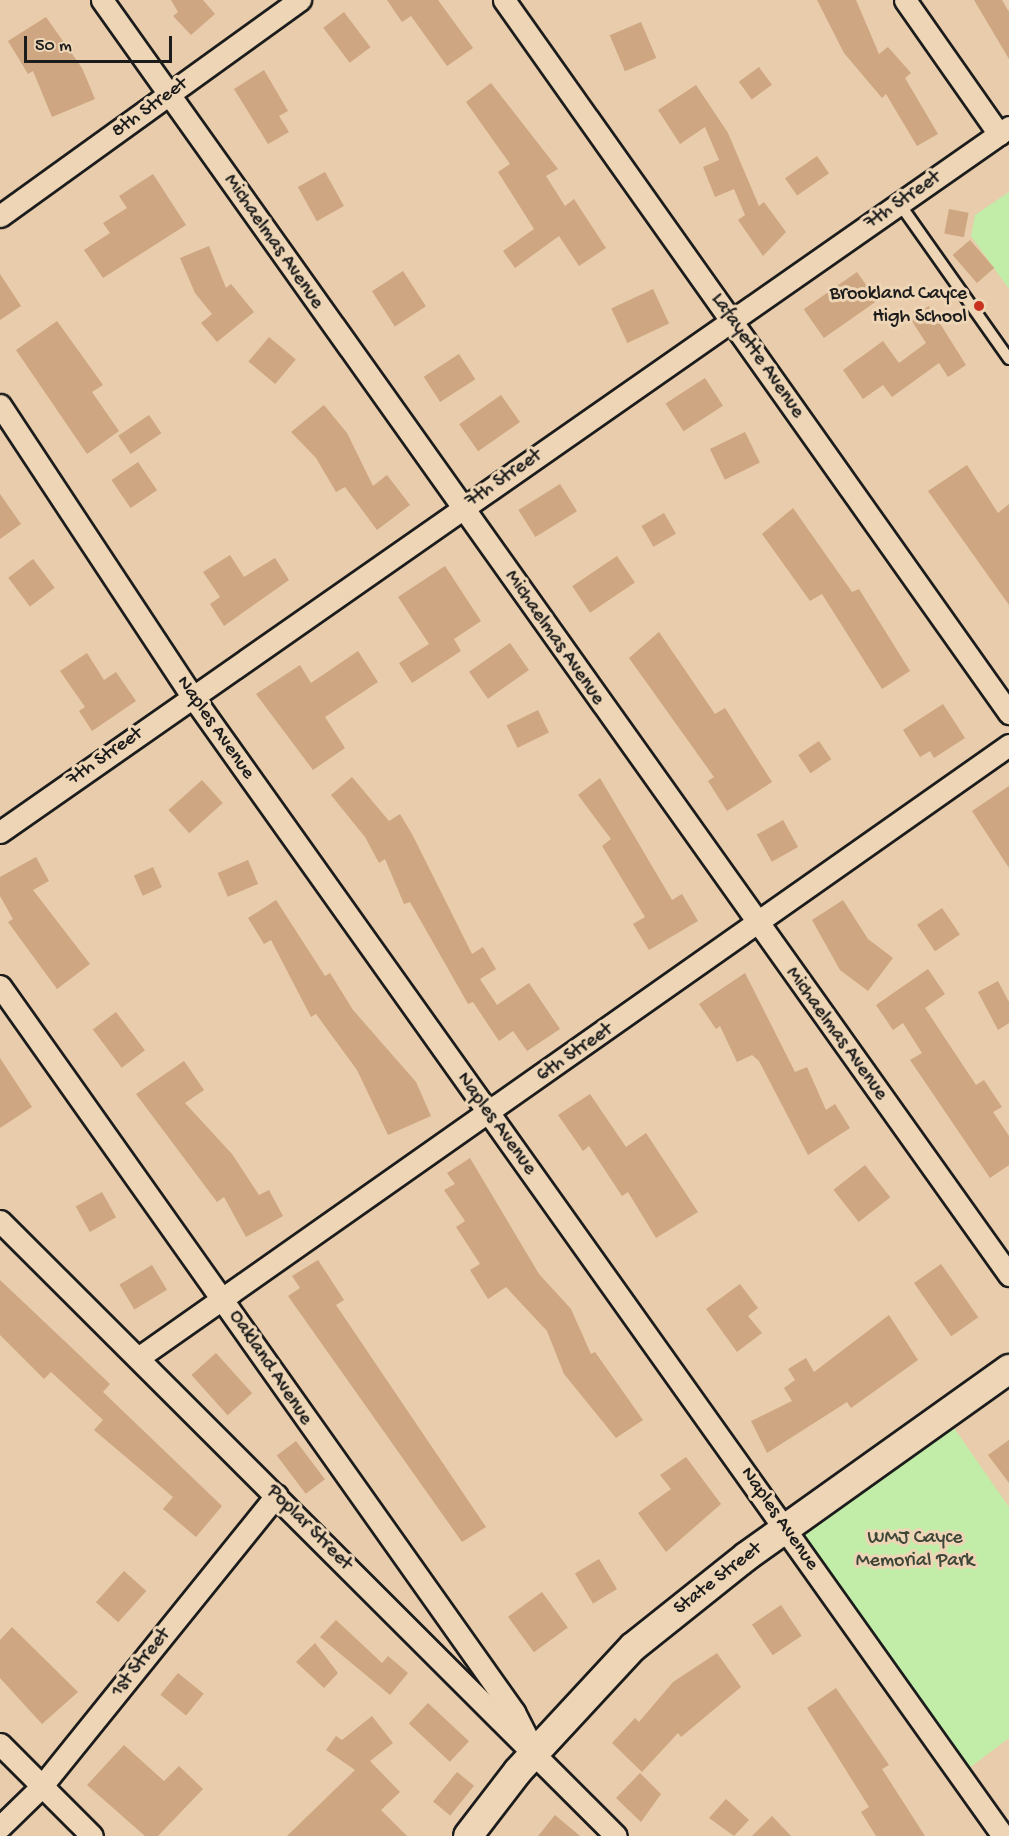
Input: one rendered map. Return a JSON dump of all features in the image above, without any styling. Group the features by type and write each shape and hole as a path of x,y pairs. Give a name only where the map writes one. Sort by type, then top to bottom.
{"main road":[{"name":"State Street","path":"468,1836 535,1753 613,1665 786,1527 1009,1369"}],"street":[{"name":"Michaelmas Avenue","path":"102,0 756,924 1009,1275"},
{"name":"8th Street","path":"0,216 300,0"},
{"name":"Lafayette Avenue","path":"504,0 1009,713"},
{"path":"905,0 1004,131"},
{"name":"7th Street","path":"0,832 1004,131"},
{"name":"Naples Avenue","path":"0,405 192,696 786,1527 1003,1836"},
{"name":"6th Street","path":"138,1358 224,1301 1009,745"},
{"name":"Oakland Avenue","path":"0,986 514,1712 535,1753"},
{"name":"Poplar Street","path":"0,1221 277,1495 616,1836"},
{"name":"1st Street","path":"0,1827 41,1787 277,1495"},
{"path":"0,1744 92,1836"}],"lane":[{"path":"899,204 1009,359"}],"green space":[{"path":"1009,192 1009,289 971,236 975,215"},
{"name":"WMJ Cayce Memorial Park","path":"945,1415 1009,1507 1009,1738 960,1775 786,1527"}],"building":[{"path":"171,0 203,0 215,14 191,35 173,16 178,12"},
{"path":"387,0 438,0 473,48 447,66 411,16 402,22"},
{"path":"817,0 856,0 879,54 888,47 911,73 905,78 938,134 917,146 886,94 882,98 844,53"},
{"path":"974,0 1002,0 1009,12 1009,59"},
{"path":"344,12 370,47 350,63 323,28"},
{"path":"46,17 82,68 95,99 52,117 33,71 28,74 8,41"},
{"path":"641,22 656,58 625,71 610,35"},
{"path":"759,67 772,85 752,99 739,82"},
{"path":"264,70 288,111 279,116 289,132 268,144 234,89"},
{"path":"491,83 558,169 546,176 565,206 574,199 606,248 579,266 559,236 515,268 503,251 534,229 498,172 510,164 466,102"},
{"path":"696,85 728,133 759,206 764,202 786,232 763,256 738,220 745,215 734,189 715,197 703,167 719,160 705,127 680,144 658,110"},
{"path":"817,156 829,173 797,196 785,178"},
{"path":"325,172 344,206 317,221 298,187"},
{"path":"153,174 186,225 103,278 84,250 110,233 103,223 127,208 119,196"},
{"path":"949,209 969,213 964,237 944,234"},
{"path":"970,240 994,268 977,283 953,255"},
{"path":"209,246 226,288 231,284 254,312 217,342 201,323 212,314 195,293 180,258"},
{"path":"403,271 426,306 395,326 372,291"},
{"path":"857,272 877,301 824,338 804,309"},
{"path":"0,274 21,306 0,320"},
{"path":"653,289 669,323 627,343 611,308"},
{"path":"929,306 966,365 948,377 939,363 892,397 883,385 863,399 843,370 883,341 899,363 926,343 910,318"},
{"path":"57,321 103,385 92,392 119,431 87,454 16,350"},
{"path":"269,337 296,359 275,384 248,362"},
{"path":"459,354 475,379 440,402 424,377"},
{"path":"705,378 723,406 684,431 666,404"},
{"path":"501,395 520,422 478,451 459,424"},
{"path":"324,405 347,433 373,486 387,475 410,505 377,530 345,487 336,492 316,458 291,432"},
{"path":"149,415 161,433 131,454 118,436"},
{"path":"745,432 760,463 725,480 710,449"},
{"path":"138,462 157,490 130,508 111,480"},
{"path":"967,465 998,513 1009,504 1009,605 928,491"},
{"path":"560,484 577,511 535,537 518,510"},
{"path":"0,494 21,524 0,539"},
{"path":"793,508 852,592 859,589 910,671 882,689 822,594 810,601 762,534"},
{"path":"664,513 676,534 653,547 641,526"},
{"path":"230,555 244,577 275,558 289,580 224,626 210,604 220,597 203,572"},
{"path":"617,556 635,583 590,613 572,586"},
{"path":"33,559 55,588 30,606 8,578"},
{"path":"445,566 481,621 454,639 461,651 412,683 399,663 429,644 398,597"},
{"path":"659,632 715,714 725,708 772,782 727,811 708,781 714,777 629,658"},
{"path":"510,643 529,670 488,699 469,672"},
{"path":"358,651 378,682 325,717 345,748 313,770 256,694 300,665 311,683"},
{"path":"87,653 104,680 116,672 136,701 92,731 79,711 85,707 60,671"},
{"path":"943,704 965,738 934,758 930,751 920,757 903,730"},
{"path":"538,710 549,732 518,748 507,725"},
{"path":"819,741 831,759 811,773 798,755"},
{"path":"352,777 389,821 400,814 472,954 483,947 496,969 480,979 497,1005 529,983 560,1029 527,1051 513,1031 499,1041 473,1002 468,1004 410,902 404,904 385,859 379,863 365,837 331,795"},
{"path":"600,778 672,900 682,894 698,921 649,950 633,924 645,917 602,846 611,839 578,795"},
{"path":"202,780 223,803 189,833 169,810"},
{"path":"1009,786 1009,868 972,811"},
{"path":"783,820 798,847 772,862 757,835"},
{"path":"36,857 49,881 33,890 90,964 57,989 8,922 13,919 0,896 0,877"},
{"path":"248,860 258,884 228,897 218,873"},
{"path":"153,867 162,887 143,896 134,876"},
{"path":"276,900 325,976 330,973 353,1010 416,1082 431,1116 388,1135 357,1070 316,1014 311,1017 271,940 264,944 248,918"},
{"path":"843,900 868,939 893,958 868,991 840,970 812,920"},
{"path":"942,908 960,935 935,951 917,925"},
{"path":"928,969 945,994 925,1008 976,1085 984,1080 1002,1107 993,1112 1009,1136 1009,1165 990,1178 910,1060 922,1053 903,1023 893,1030 876,1005"},
{"path":"745,973 795,1072 807,1067 826,1110 835,1104 850,1128 808,1155 759,1061 752,1055 737,1062 720,1026 716,1029 699,1004"},
{"path":"998,981 1009,1002 1009,1023 998,1030 978,992"},
{"path":"116,1012 145,1050 122,1068 93,1029"},
{"path":"0,1058 32,1107 0,1128"},
{"path":"184,1061 204,1090 185,1103 232,1154 259,1195 269,1190 283,1216 246,1237 224,1197 217,1202 136,1094"},
{"path":"590,1094 626,1147 646,1133 698,1212 656,1238 628,1192 622,1196 589,1146 583,1151 558,1115"},
{"path":"470,1158 539,1274 571,1309 591,1354 595,1352 643,1420 616,1438 564,1374 547,1331 506,1287 488,1299 470,1270 480,1264 456,1227 465,1221 444,1190 455,1184 447,1173"},
{"path":"865,1165 890,1197 859,1222 833,1190"},
{"path":"102,1192 116,1217 90,1232 76,1207"},
{"path":"318,1260 344,1300 336,1305 486,1527 462,1542 288,1296 300,1288 292,1276"},
{"path":"941,1264 978,1317 951,1336 914,1283"},
{"path":"152,1265 167,1290 134,1309 119,1285"},
{"path":"0,1280 110,1384 103,1392 222,1506 196,1537 163,1509 173,1497 94,1430 103,1420 51,1372 44,1379 0,1335"},
{"path":"740,1284 758,1308 748,1316 762,1333 737,1352 706,1309"},
{"path":"889,1315 918,1360 851,1408 847,1402 767,1453 751,1421 792,1401 784,1388 795,1380 788,1369 806,1358 814,1372"},
{"path":"216,1353 252,1393 228,1415 191,1375"},
{"path":"1009,1440 1009,1483 988,1455"},
{"path":"296,1441 325,1479 306,1494 277,1455"},
{"path":"686,1457 721,1504 666,1552 638,1513 671,1489 660,1475"},
{"path":"599,1559 617,1589 593,1603 575,1573"},
{"path":"124,1571 146,1591 118,1622 96,1602"},
{"path":"542,1592 568,1628 534,1652 508,1617"},
{"path":"781,1605 802,1636 773,1655 752,1625"},
{"path":"336,1620 382,1663 388,1656 408,1673 390,1695 320,1637"},
{"path":"12,1627 78,1692 42,1724 0,1678 0,1640"},
{"path":"315,1643 338,1673 324,1688 296,1662"},
{"path":"717,1653 741,1687 681,1737 678,1733 642,1772 612,1743 635,1718 639,1722 673,1682"},
{"path":"178,1673 204,1694 186,1716 160,1695"},
{"path":"836,1688 889,1765 882,1769 925,1836 876,1836 861,1812 869,1807 807,1708"},
{"path":"428,1703 469,1741 450,1762 409,1723"},
{"path":"372,1716 393,1743 370,1761 400,1792 381,1810 407,1836 287,1836 355,1770 326,1750 336,1736 342,1740"},
{"path":"124,1745 164,1781 179,1766 203,1789 158,1836 145,1836 87,1785"},
{"path":"457,1772 474,1786 450,1815 433,1802"},
{"path":"640,1773 661,1794 641,1822 616,1798"},
{"path":"726,1799 749,1820 734,1836 709,1818"},
{"path":"555,1815 580,1836 538,1836"},
{"path":"772,1816 791,1836 752,1836"}],"place":[{"name":"Brookland Cayce High School","path":"979,306"}]}
